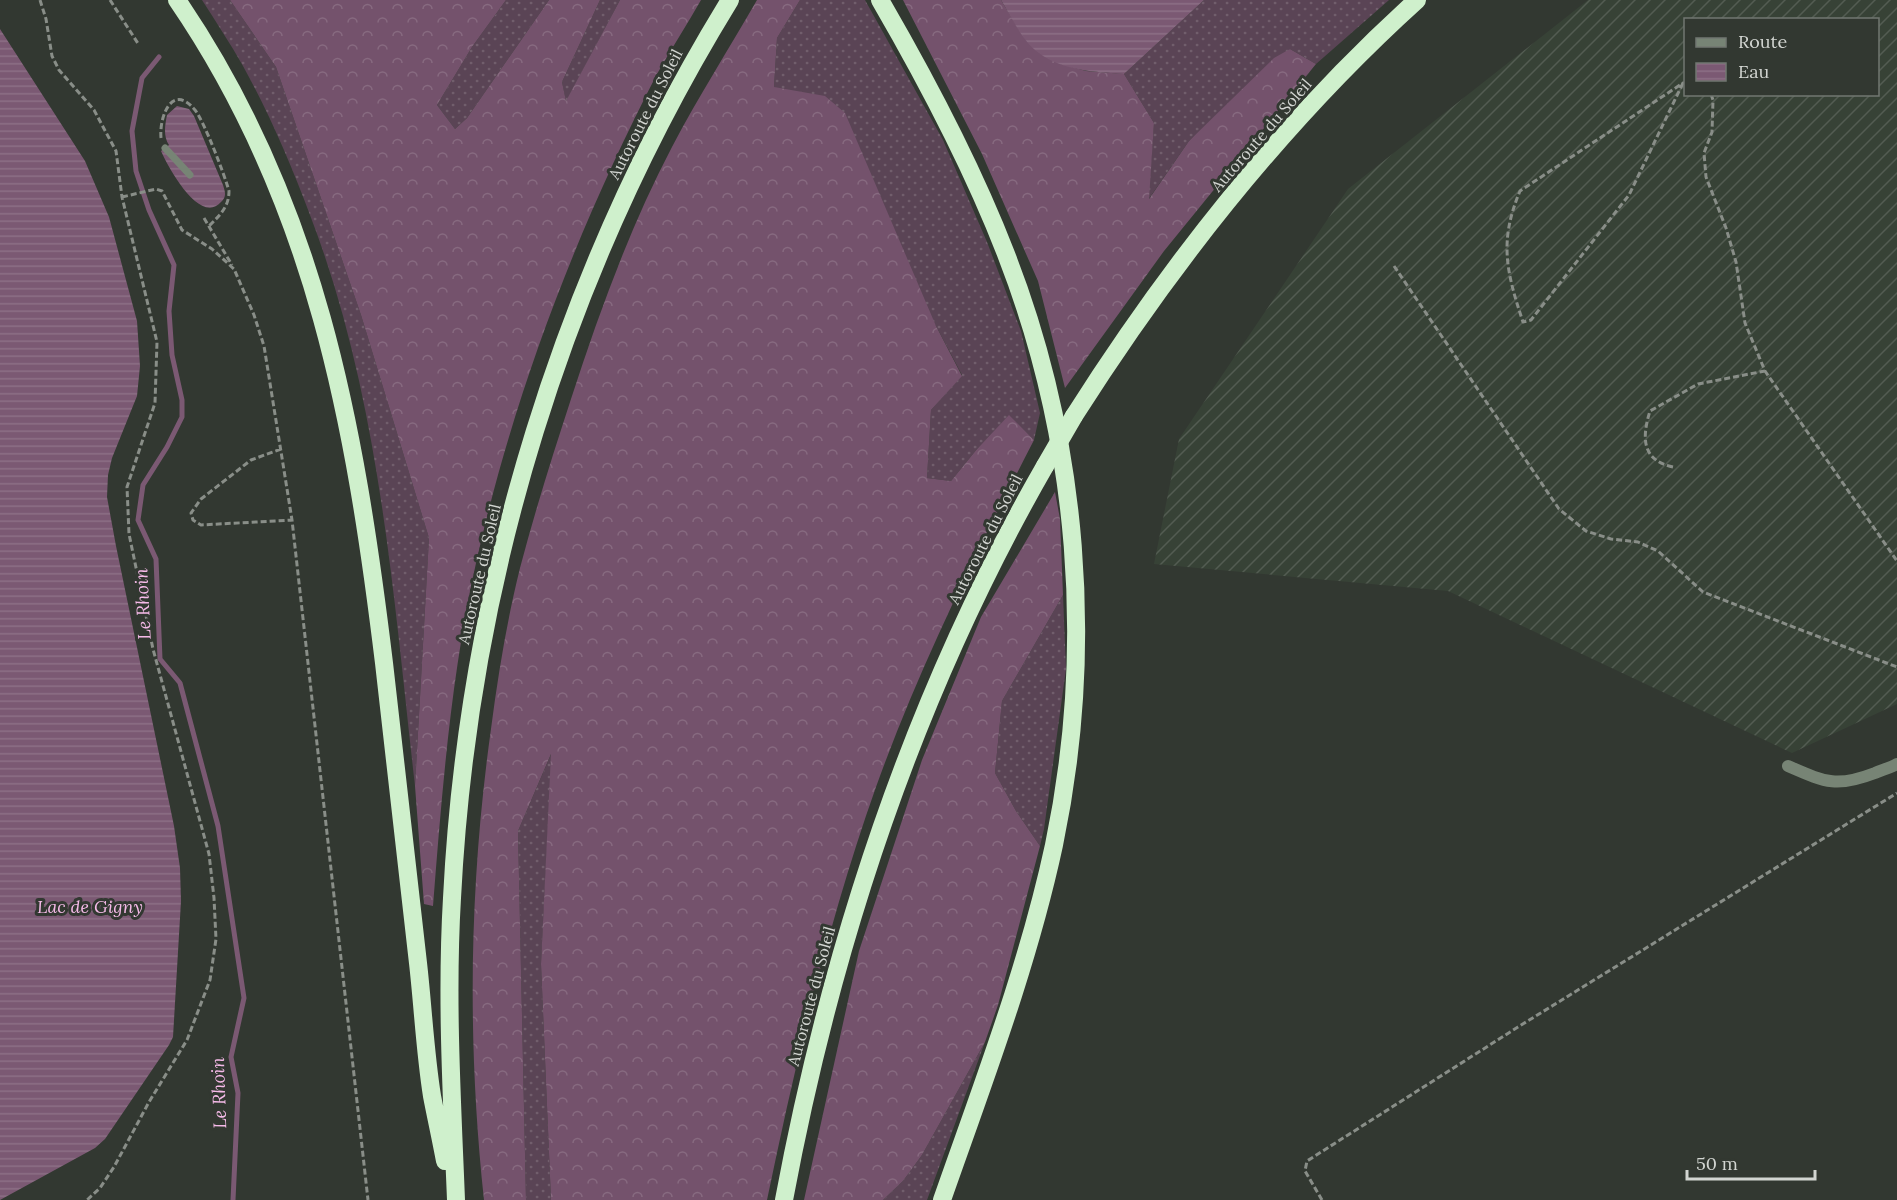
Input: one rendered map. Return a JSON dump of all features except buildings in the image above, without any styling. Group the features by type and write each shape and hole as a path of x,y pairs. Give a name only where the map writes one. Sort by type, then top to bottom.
{"highway":[{"path":"177,0 224,75 276,184 315,289 343,400 357,469 372,567 432,1095 454,1200"},
{"name":"Autoroute du Soleil","path":"454,1200 449,1018 452,895 460,796 472,699 496,578 533,438 560,354 588,280 614,218 658,128 730,0"},
{"path":"879,0 921,74 966,164 1002,245 1017,286 1037,350 1053,417 1065,480 1075,580 1076,647 1073,713 1065,780 1053,845 1026,954 942,1200"},
{"name":"Autoroute du Soleil","path":"784,1200 802,1109 857,898 895,785 923,714 967,614 1006,536 1074,416 1145,310 1239,188 1333,82 1417,0"}],"street":[{"path":"1788,766 1811,777 1838,783 1854,781 1897,764"}],"lane":[{"path":"165,148 190,175"}],"path":[{"path":"40,0 50,38 52,56 59,70 94,110 116,151 122,197 157,342 155,403 127,487 129,534 153,648 209,854 216,939 210,980 193,1027 114,1167 100,1188 87,1200"},
{"path":"110,0 139,45"},
{"path":"1684,83 1629,195 1531,320 1523,321 1512,288 1506,244 1510,214 1520,191 1684,83"},
{"path":"1712,96 1712,132 1704,153 1706,177 1726,228 1736,262 1745,323 1765,371 1897,561"},
{"path":"165,148 161,141 161,118 170,104 181,101 194,109 201,121 230,191 229,202 209,226"},
{"path":"122,197 150,190 162,191 182,230 212,249 234,270"},
{"path":"204,218 234,270 254,315 264,346 292,520 368,1200"},
{"path":"1394,266 1559,509 1586,531 1611,539 1638,542 1658,551 1702,591 1897,667"},
{"path":"1672,467 1660,464 1648,453 1644,433 1650,411 1698,384 1765,371"},
{"path":"281,449 251,460 201,499 191,513 193,520 201,525 292,520"},
{"path":"1323,1200 1305,1171 1307,1161 1518,1027 1897,794"}],"shaded area":[{"path":"202,0 230,0 276,67 361,315 429,538 415,786 391,569 368,425 353,354 334,284 287,158 243,66"},
{"path":"506,0 549,0 467,118 455,129 437,105 472,47"},
{"path":"600,0 620,0 566,102 562,82"},
{"path":"800,0 865,0 943,140 987,242 1021,331 1040,413 1034,440 1009,416 977,449 951,481 927,478 931,410 962,375 936,326 774,87 777,38"},
{"path":"1204,0 1389,0 1316,64 1290,49 1189,141 1148,200 1154,123 1124,74"},
{"path":"1588,0 1897,0 1897,704 1792,753 1448,591 1154,564 1179,439 1348,189"},
{"path":"1063,595 1066,669 1040,846 1016,811 995,773 1002,701"},
{"path":"552,752 541,964 551,1200 526,1200 518,831"},
{"path":"985,1042 927,1200 883,1200 903,1181 922,1155"}],"green space":[{"path":"230,0 506,0 472,47 437,105 455,129 467,118 549,0 600,0 562,82 566,101 620,0 701,0 657,74 600,192 551,313 509,437 476,563 460,648 444,777 433,906 424,904 415,786 429,538 361,315 276,67"},
{"path":"757,0 800,0 777,38 774,87 825,96 845,113 936,326 962,376 931,410 927,478 951,481 1009,415 1034,440 930,654 876,787 843,889 814,992 767,1200 551,1200 541,964 551,754 518,831 526,1200 484,1200 473,1023 475,905 478,847 491,729 515,588 538,504 571,399 629,239 682,128"},
{"path":"903,0 1001,0 1019,30 1061,64 1086,71 1124,74 1154,123 1149,199 1189,141 1274,58 1290,49 1316,64 1164,251 1065,388 1038,281 982,154"},
{"path":"1055,492 1060,519 1063,595 1002,701 995,773 1016,811 1040,846 998,1005 985,1042 922,1155 903,1181 883,1200 804,1200 859,951 922,760 981,617"}],"water":[{"path":"1001,0 1204,0 1124,74 1080,70 1048,59 1027,42"},
{"name":"Lac de Gigny","path":"0,29 85,161 109,217 137,321 140,366 137,396 112,458 108,475 107,497 174,826 180,868 181,901 173,1037 169,1045 105,1139 95,1148 0,1200"},
{"path":"177,106 189,109 194,116 223,185 224,198 213,207 204,206 195,201 186,192 161,151 169,145 165,134 167,115"}],"waterway":[{"name":"Le Rhoin","path":"159,57 142,78 132,131 136,171 149,210 174,265 169,311 172,355 182,400 182,417 167,447 143,485 138,520 156,559 160,659 180,683 218,826 244,998 231,1057 238,1093 233,1200"}]}
